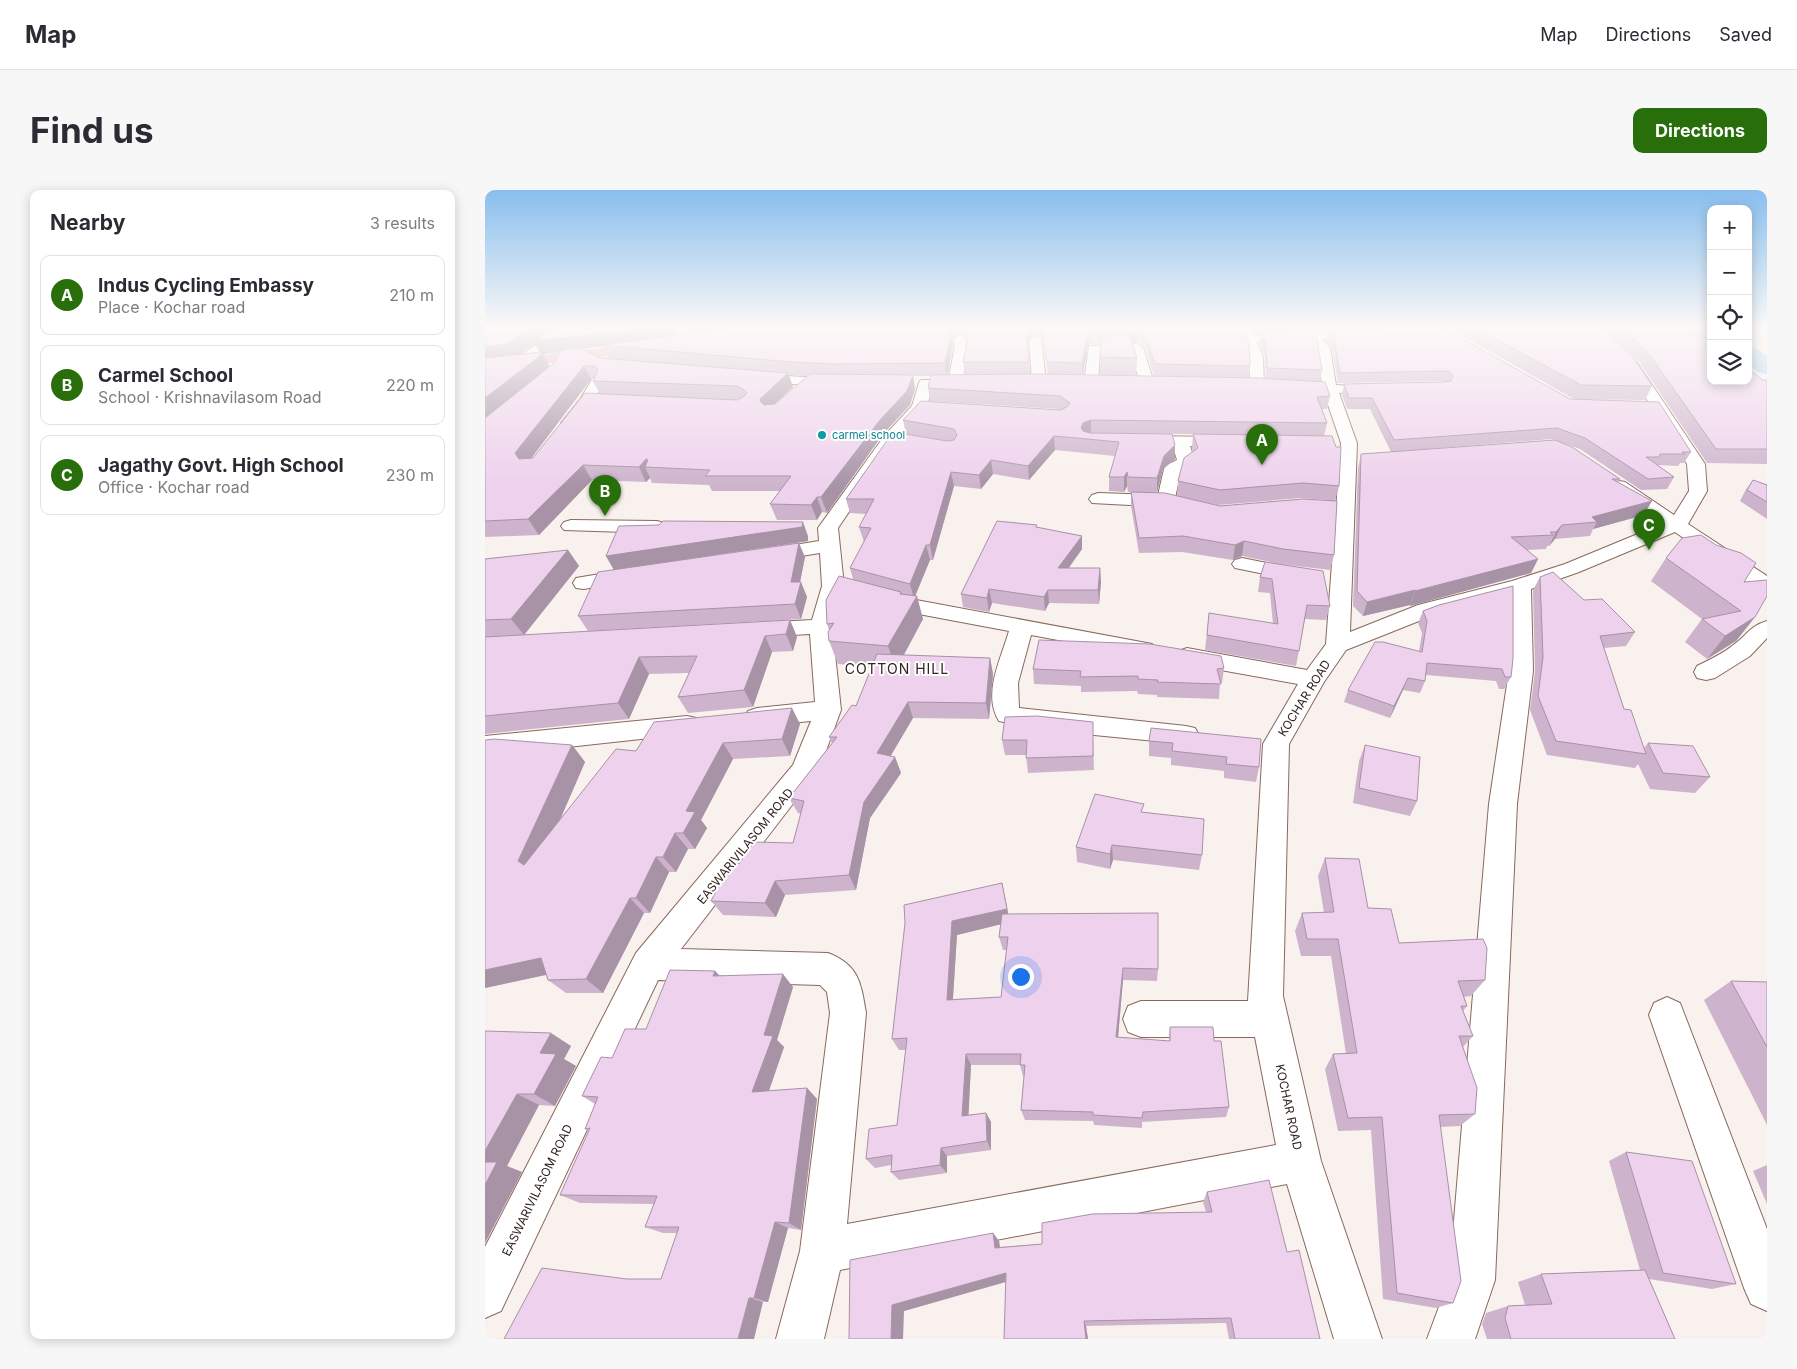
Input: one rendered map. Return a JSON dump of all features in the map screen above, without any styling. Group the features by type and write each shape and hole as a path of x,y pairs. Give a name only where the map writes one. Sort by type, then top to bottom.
{"street":[{"path":"558,438 587,400 598,381"},
{"path":"793,381 849,383"},
{"path":"1021,381 1057,381"},
{"path":"1257,381 1257,385"},
{"path":"1328,381 1329,389 1349,443 1348,462 1336,508 1327,578 1338,645 1426,610 1520,586 1572,568 1678,524 1698,491 1696,464 1651,407 1639,381"},
{"path":"795,395 809,382"},
{"path":"745,559 821,533 901,440 922,395 955,382 974,382"},
{"path":"1074,382 1109,383"},
{"path":"1128,383 1165,383"},
{"path":"1239,384 1329,389 1357,388"},
{"path":"587,400 605,402"},
{"path":"1121,441 1243,442"},
{"path":"1098,499 1174,502 1171,483 1173,468 1186,462 1180,442"},
{"path":"1329,443 1349,443"},
{"path":"1348,462 1367,460"},
{"path":"1605,476 1767,586"},
{"path":"571,526 679,527"},
{"name":"EASWARIVILASOM ROAD","path":"485,1295 648,964 805,770 827,710 821,626 850,591 821,533"},
{"path":"1242,564 1280,572 1327,578"},
{"path":"584,583 647,573"},
{"path":"1451,1339 1472,1280 1503,804 1521,671 1520,586"},
{"path":"850,591 903,605 1313,679"},
{"path":"732,631 821,626"},
{"path":"1022,627 1004,691 1004,706 1008,715 1043,721 1208,737"},
{"path":"1706,672 1742,651 1755,636 1767,628"},
{"name":"KOCHAR ROAD","path":"1338,645 1266,743 1265,996 1300,1161 1359,1339"},
{"path":"485,746 827,710"},
{"path":"648,964 828,969 844,985 848,1013 822,1251 801,1339"},
{"path":"1667,1015 1767,1288"},
{"path":"1141,1019 1270,1019"},
{"path":"822,1251 1300,1161"}],"building":[{"path":"485,381 508,381 485,398"},
{"path":"532,381 572,381 515,453 519,459 533,458 585,393 737,400 747,393 737,386 593,381 780,381 760,399 764,405 775,404 802,381 911,381 907,391 880,420 821,497 817,497 811,505 770,504 791,476 705,476 710,470 645,467 648,460 646,459 639,467 583,465 528,519 485,521 485,418"},
{"path":"930,381 1302,381 1325,382 1330,396 1317,397 1327,423 1091,420 1083,423 1081,428 1083,431 1090,433 1172,434 1175,445 1164,456 1157,478 1128,477 1127,472 1124,477 1109,477 1119,442 1054,436 1028,466 991,460 979,475 951,472 930,545 926,545 910,584 850,568 871,528 859,527 874,499 846,499 893,432 947,441 954,440 957,435 954,429 903,420 921,401 1060,410 1067,407 1070,403 1060,396 928,388"},
{"path":"1537,381 1570,399 1659,402 1691,452 1646,457 1674,477 1648,479 1585,438 1557,428 1394,440 1372,398 1349,398 1344,384"},
{"path":"1573,381 1648,381 1652,386 1581,385"},
{"path":"1668,381 1707,381 1707,385 1752,385 1752,381 1767,381 1767,449 1716,449"},
{"path":"1193,434 1332,436 1336,447 1341,447 1339,486 1303,483 1220,490 1178,481 1184,458 1198,448"},
{"path":"1555,440 1572,447 1620,479 1612,479 1652,501 1592,517 1597,522 1562,525 1556,532 1550,532 1553,535 1511,537 1538,559 1367,602 1357,591 1361,454"},
{"path":"1753,480 1767,485 1767,502 1747,490"},
{"path":"1131,492 1165,493 1220,506 1303,499 1337,501 1334,555 1283,549 1244,541 1235,545 1183,536 1139,538"},
{"path":"663,521 803,522 802,527 606,556 619,526 659,525"},
{"path":"997,521 1037,525 1036,527 1082,536 1058,568 1100,568 1098,590 1048,590 1044,597 989,589 987,598 961,594"},
{"path":"1701,535 1716,545 1741,553 1756,563 1744,582 1767,580 1767,596 1755,617 1725,636 1702,619 1741,611 1666,558 1682,538"},
{"path":"799,543 791,582 801,582 795,604 578,616 598,572"},
{"path":"568,550 511,619 485,620 485,559"},
{"path":"1265,562 1323,571 1330,606 1307,605 1299,651 1207,635 1209,613 1278,624 1272,579 1260,577"},
{"path":"1553,572 1584,600 1602,599 1635,632 1600,636 1624,709 1631,710 1646,754 1556,741 1538,696 1543,657 1540,577"},
{"path":"839,576 901,592 900,594 917,596 888,646 829,641 828,632 834,623 827,624 826,600"},
{"path":"1513,586 1513,659 1511,677 1505,677 1502,669 1427,663 1425,681 1408,678 1394,706 1348,690 1375,642 1383,642 1422,652 1427,621 1423,611"},
{"path":"790,620 786,634 765,636 744,690 678,697 697,656 639,657 618,703 485,716 485,637"},
{"path":"1039,640 1150,644 1221,656 1224,668 1217,669 1221,684 1157,682 1158,680 1138,679 1138,676 1080,677 1081,671 1033,669"},
{"path":"877,654 990,658 986,703 908,702 877,753 895,757 864,802 849,875 775,881 765,903 711,901 732,860 739,864 754,842 793,843 804,801 789,798 837,737 829,737 852,705 856,706"},
{"path":"792,708 782,739 723,743 686,811 695,812 683,833 675,833 663,857 656,857 636,898 630,898 586,979 548,980 541,958 485,970 485,740 494,739 572,745 518,861 524,865 616,749 636,751 654,722"},
{"path":"1037,716 1093,722 1093,756 1026,758 1027,740 1002,740 1005,717"},
{"path":"1151,728 1261,739 1259,767 1226,764 1227,757 1172,751 1173,743 1149,741"},
{"path":"1648,743 1693,746 1710,777 1663,773"},
{"path":"1365,745 1420,757 1417,801 1359,788"},
{"path":"1095,794 1144,804 1141,812 1204,819 1202,855 1112,845 1110,854 1076,847"},
{"path":"1325,858 1359,859 1368,908 1391,909 1399,943 1483,939 1487,948 1485,980 1458,981 1467,1006 1461,1006 1473,1036 1459,1036 1477,1088 1475,1114 1439,1115 1461,1281 1453,1303 1397,1293 1382,1117 1348,1118 1333,1054 1357,1053 1338,939 1307,939 1302,913 1334,912"},
{"path":"1002,883 1007,909 952,921 947,1000 1001,997 1008,937 999,937 1002,914 1158,913 1158,969 1123,968 1116,1037 1170,1041 1170,1027 1213,1027 1214,1041 1221,1041 1229,1107 1143,1112 1142,1118 1093,1115 1093,1112 1021,1110 1025,1065 1020,1065 1021,1054 966,1054 962,1116 986,1113 987,1141 941,1148 940,1165 891,1172 892,1155 866,1159 869,1129 897,1125 907,1038 892,1039 905,923 904,905"},
{"path":"670,970 715,971 713,976 783,974 764,1035 773,1036 752,1092 807,1088 789,1223 775,1222 754,1298 749,1298 738,1339 504,1339 542,1268 627,1279 661,1279 679,1227 645,1227 657,1196 560,1195 590,1128 585,1129 598,1097 582,1096 601,1057 612,1058 625,1029 646,1029"},
{"path":"1731,981 1767,982 1767,1047"},
{"path":"485,1031 551,1033 540,1053 556,1054 534,1094 517,1094 485,1151"},
{"path":"1626,1152 1692,1161 1736,1284 1663,1273"},
{"path":"485,1162 497,1162 485,1185"},
{"path":"1269,1180 1287,1252 1299,1250 1320,1339 1235,1339 1231,1318 1084,1321 1086,1339 1004,1339 1006,1273 892,1305 891,1339 849,1339 850,1260 993,1233 995,1248 1042,1244 1042,1223 1092,1214 1212,1212 1207,1192"},
{"path":"1645,1270 1675,1339 1511,1339 1505,1318 1508,1306 1552,1304 1541,1274"}],"place":[{"name":"carmel school","path":"822,435"},
{"name":"Indus Cycling Embassy","path":"1262,465"},
{"name":"Carmel School","path":"605,516"},
{"name":"Jagathy Govt. High School","path":"1649,550"}],"district":[{"name":"COTTON HILL","path":"897,668"}]}
